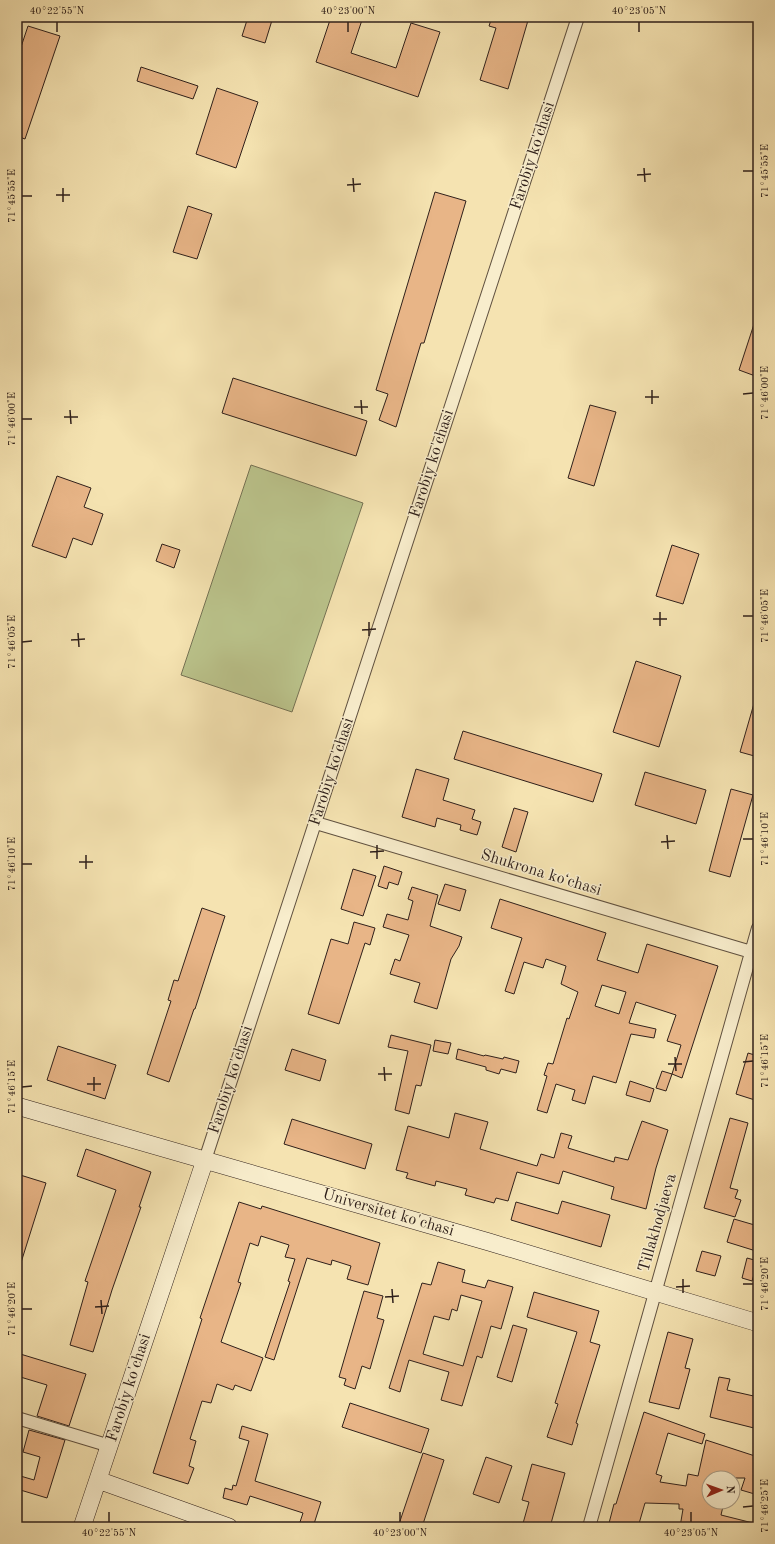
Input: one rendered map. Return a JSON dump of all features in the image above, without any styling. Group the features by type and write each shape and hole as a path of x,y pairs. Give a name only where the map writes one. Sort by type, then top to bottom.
{"main road":[{"name":"Universitet ko'chasi","path":"17,1106 758,1323"},
{"name":"Farobiy ko'chasi","path":"82,1527 205,1160"},
{"path":"98,1480 229,1527"}],"street":[{"name":"Farobiy ko'chasi","path":"205,1160 578,17"},
{"name":"Shukrona koʻchasi","path":"316,822 755,953"},
{"name":"Tillakhodjaeva","path":"589,1527 655,1292 755,953 758,928"},
{"path":"17,1418 110,1446"}],"green space":[{"path":"251,465 363,503 292,712 181,675"}],"building":[{"path":"248,17 273,17 265,43 242,36"},
{"path":"331,17 363,17 351,53 396,68 411,23 440,32 418,97 316,62"},
{"path":"492,17 529,17 508,89 480,80 496,28 489,26"},
{"path":"28,26 60,36 25,139 17,136 17,59"},
{"path":"141,67 198,86 193,99 137,81"},
{"path":"217,88 258,102 236,168 196,154"},
{"path":"435,192 466,201 424,343 421,343 396,427 379,420 388,394 376,390"},
{"path":"188,206 212,214 197,259 173,252"},
{"path":"756,318 758,318 758,377 739,370"},
{"path":"233,378 367,421 356,456 222,413"},
{"path":"590,405 616,412 594,486 568,478"},
{"path":"57,476 91,488 84,507 103,514 92,545 73,538 66,558 32,546"},
{"path":"162,544 180,550 174,568 156,561"},
{"path":"672,545 699,554 683,604 656,596"},
{"path":"636,661 681,676 659,747 613,732"},
{"path":"755,700 758,701 758,757 740,752"},
{"path":"463,731 602,774 593,802 454,759"},
{"path":"416,769 449,779 443,800 475,810 472,819 481,822 477,835 460,830 461,825 437,818 435,827 402,817"},
{"path":"645,772 706,790 696,824 635,805"},
{"path":"731,789 753,795 730,877 709,871"},
{"path":"514,808 528,812 516,852 502,847"},
{"path":"384,866 402,872 398,885 389,882 387,889 378,886"},
{"path":"353,869 376,876 363,916 341,909"},
{"path":"445,884 466,890 460,911 438,904"},
{"path":"412,887 438,895 430,926 462,937 459,946 451,959 437,1009 414,1002 420,983 390,974 395,959 400,961 409,935 383,927 387,914 408,920 413,901 408,899"},
{"path":"500,899 606,933 597,960 638,973 647,944 718,966 682,1078 672,1074 681,1045 667,1041 676,1015 636,1002 629,1023 656,1029 654,1038 631,1034 616,1083 593,1076 585,1104 572,1100 575,1090 556,1084 547,1113 537,1110 547,1076 544,1075 548,1063 553,1064 567,1018 569,1019 578,992 561,984 566,966 546,959 543,968 524,962 514,994 505,991 522,938 491,928","holes":["602,985 626,992 619,1014 595,1006"]},
{"path":"202,908 225,916 195,1009 169,1082 147,1074 171,1001 168,1000 174,980 178,981"},
{"path":"354,922 375,928 370,945 365,943 339,1024 308,1014 331,939 348,944"},
{"path":"391,1035 431,1045 421,1086 416,1085 409,1114 395,1110 408,1051 388,1047"},
{"path":"435,1040 451,1043 448,1054 433,1051"},
{"path":"58,1046 116,1065 105,1099 47,1080"},
{"path":"292,1049 326,1060 320,1081 285,1070"},
{"path":"458,1049 484,1056 503,1059 504,1057 519,1061 516,1073 501,1069 499,1074 486,1070 486,1067 456,1059"},
{"path":"748,1053 758,1056 758,1101 736,1094"},
{"path":"662,1071 672,1074 666,1091 656,1088"},
{"path":"630,1081 654,1089 650,1102 626,1095"},
{"path":"455,1113 488,1122 480,1149 537,1166 541,1154 554,1158 561,1133 572,1136 568,1148 614,1162 615,1157 628,1160 642,1121 668,1130 656,1168 646,1209 611,1199 614,1187 563,1171 559,1184 517,1172 508,1201 496,1198 494,1203 465,1195 467,1189 436,1181 435,1186 406,1178 408,1173 396,1170 408,1126 449,1138"},
{"path":"730,1118 748,1123 730,1188 738,1190 735,1198 741,1200 735,1217 704,1208"},
{"path":"292,1119 372,1144 365,1169 284,1144"},
{"path":"86,1149 151,1172 139,1207 141,1207 112,1290 93,1352 70,1345 88,1282 85,1281 116,1190 77,1176"},
{"path":"17,1174 46,1183 19,1269 17,1268"},
{"path":"562,1201 610,1215 601,1247 511,1220 516,1202 558,1214"},
{"path":"239,1202 261,1209 262,1206 380,1243 368,1285 347,1279 351,1266 332,1260 331,1265 307,1258 274,1360 265,1357 290,1282 288,1281 295,1259 285,1257 289,1245 261,1236 258,1246 250,1243 238,1282 241,1283 221,1342 263,1358 251,1391 235,1385 233,1390 217,1384 211,1403 202,1401 190,1439 196,1441 189,1466 194,1468 188,1484 153,1473 202,1319 200,1318"},
{"path":"734,1219 758,1226 758,1245 756,1251 727,1242"},
{"path":"702,1251 721,1256 715,1276 696,1271"},
{"path":"747,1258 758,1261 752,1281 742,1278"},
{"path":"438,1262 465,1270 462,1282 485,1288 488,1280 513,1287 501,1329 491,1326 482,1358 477,1356 462,1406 441,1400 449,1372 409,1360 400,1392 389,1388 422,1283 431,1285","holes":["461,1295 482,1301 463,1366 423,1354 434,1316 449,1320 452,1309 457,1311"]},
{"path":"364,1291 383,1296 377,1318 384,1320 370,1369 362,1366 355,1389 344,1385 346,1379 339,1377"},
{"path":"534,1292 599,1311 590,1342 600,1345 576,1423 578,1424 572,1445 547,1437 558,1404 555,1403 577,1332 527,1317"},
{"path":"513,1325 527,1329 512,1382 497,1377"},
{"path":"668,1332 693,1339 685,1368 690,1369 679,1409 649,1402"},
{"path":"17,1353 86,1374 69,1426 37,1416 47,1385 17,1376"},
{"path":"719,1377 730,1379 727,1390 758,1397 758,1429 710,1417"},
{"path":"350,1403 429,1429 421,1453 342,1427"},
{"path":"644,1412 705,1434 702,1444 668,1433 656,1474 662,1476 660,1482 686,1486 688,1474 698,1476 706,1440 758,1457 758,1495 741,1490 745,1478 741,1478 741,1470 701,1470 701,1510 722,1510 721,1515 753,1523 752,1527 680,1527 683,1509 679,1509 679,1504 645,1503 638,1527 608,1527 614,1504 616,1504"},
{"path":"242,1426 268,1434 255,1481 321,1502 313,1527 299,1525 303,1513 250,1496 247,1505 223,1498 225,1488 232,1490 233,1485 236,1486 249,1441 239,1438"},
{"path":"29,1430 65,1440 47,1498 17,1489 17,1475 34,1480 40,1457 23,1452"},
{"path":"423,1453 444,1460 422,1527 398,1527"},
{"path":"486,1457 512,1466 499,1503 473,1494"},
{"path":"532,1464 565,1473 550,1527 522,1527 529,1502 522,1500"}]}
